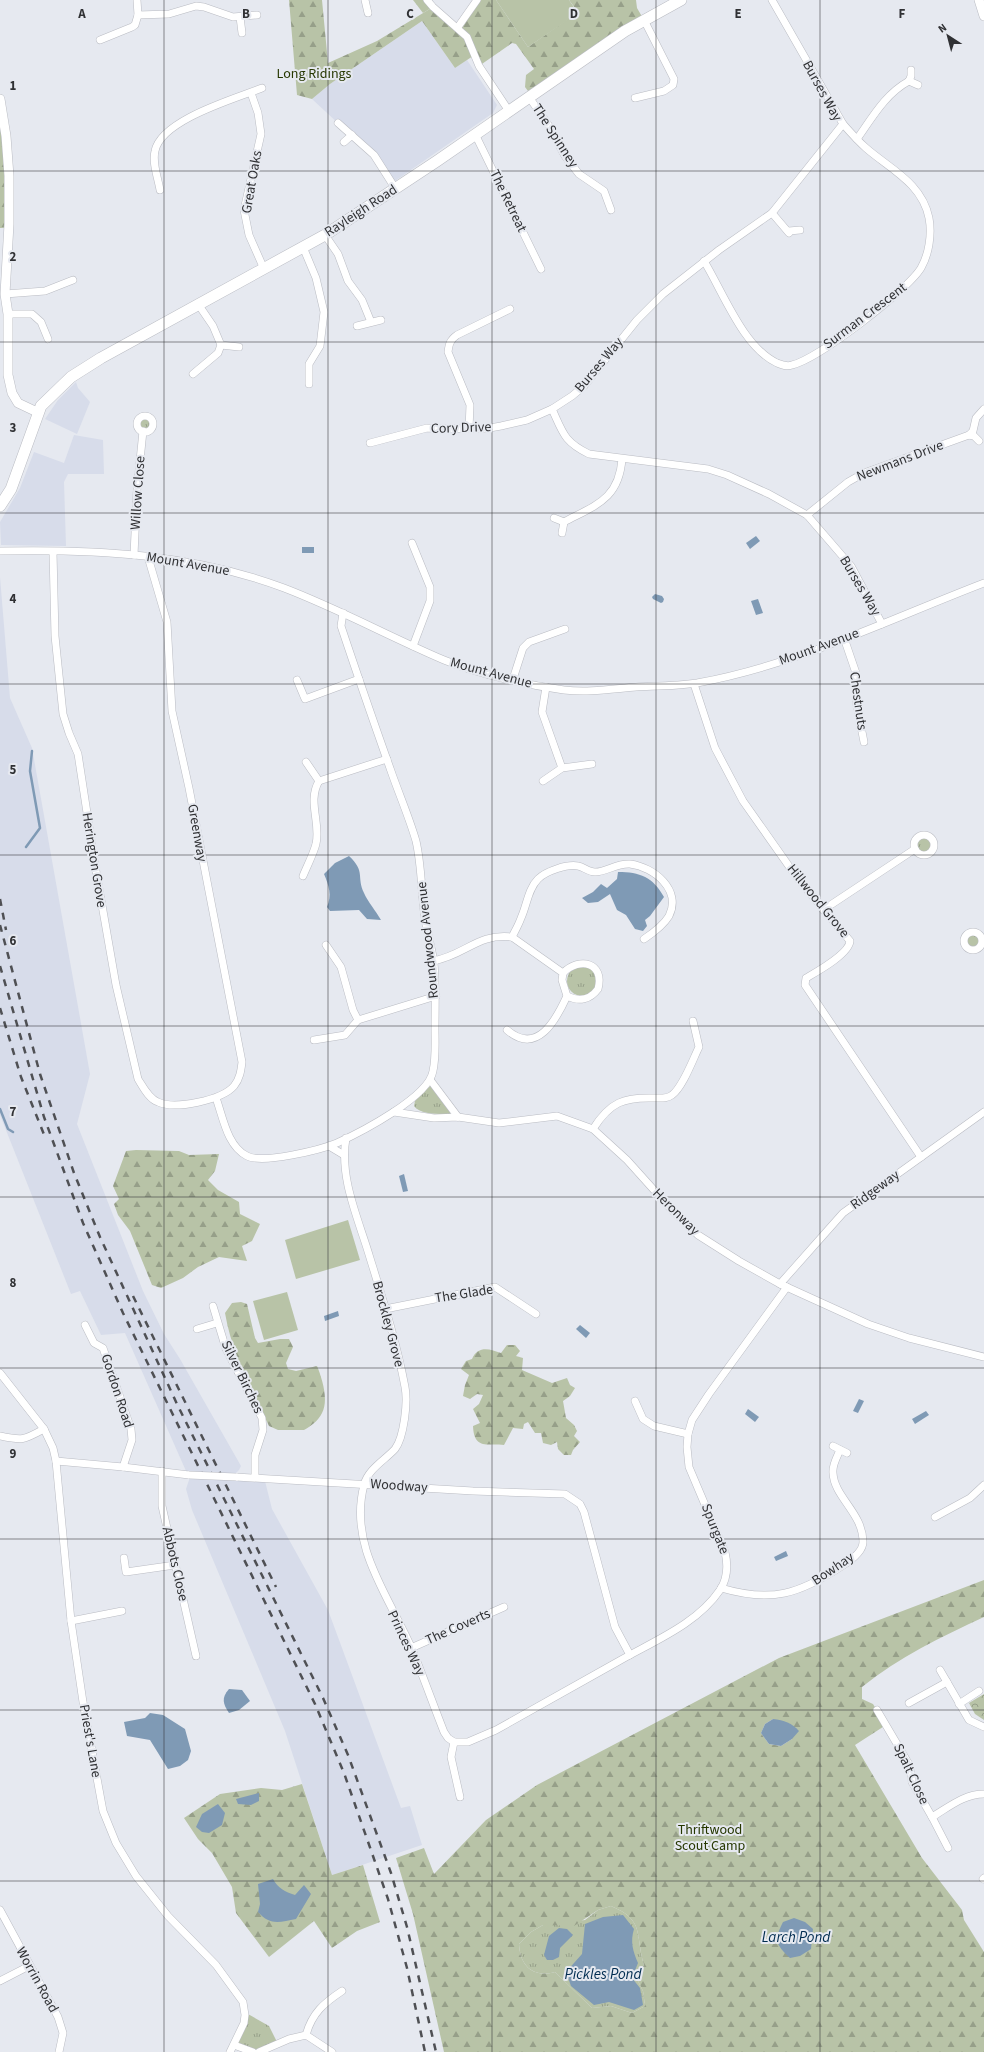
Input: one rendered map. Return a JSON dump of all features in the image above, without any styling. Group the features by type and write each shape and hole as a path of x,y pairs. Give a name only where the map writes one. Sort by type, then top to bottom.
{"main road":[{"name":"Rayleigh Road","path":"37,412 52,394 71,377 101,358 325,234 476,134 624,31 681,0"},
{"path":"0,506 11,489 33,432 37,412"}],"street":[{"path":"100,40 135,25 138,15 138,0"},
{"path":"365,0 368,13"},
{"path":"427,0 433,7 458,27 467,37 479,66 509,111"},
{"path":"458,27 478,0"},
{"name":"Burses Way","path":"772,0 784,24 843,124 772,213 704,261 663,294 637,320 584,386 552,409 566,438 576,448 589,454 708,469 769,494 807,515 851,566 882,624"},
{"path":"979,0 984,16"},
{"path":"138,15 169,14 196,6 204,7 224,15 240,17 257,14"},
{"path":"240,17 242,34"},
{"path":"635,98 664,91 673,85 674,79 644,20"},
{"path":"857,139 886,99 897,88 909,81 911,70"},
{"path":"909,81 918,86"},
{"path":"160,190 154,157 158,142 163,134 181,121 262,88"},
{"name":"Great Oaks","path":"251,93 258,113 261,134 244,210 249,235 264,269"},
{"name":"The Spinney","path":"529,97 549,126 565,156 579,174 604,191 611,210"},
{"path":"0,99 6,136 9,176 9,224 5,294 8,314 8,375 12,393 18,403 37,412"},
{"path":"338,122 364,144 381,162 395,188"},
{"name":"Surman Crescent","path":"704,261 750,339 768,357 782,365 791,366 803,361 857,324 913,279 922,266 930,240 929,217 918,193 910,183 857,139 843,124"},
{"path":"344,142 352,134"},
{"name":"The Retreat","path":"476,134 541,269"},
{"path":"772,213 789,232 800,230"},
{"path":"325,234 338,254 348,281 362,300 371,322"},
{"path":"303,247 316,278 324,312 320,346 309,364 309,384"},
{"path":"5,294 45,291 72,280"},
{"path":"193,374 218,353 221,345 213,326 198,304"},
{"path":"469,429 470,405 448,352 448,346 451,339 457,335 510,309"},
{"path":"8,314 32,314 41,322 48,339"},
{"path":"357,326 381,320"},
{"path":"221,345 239,347"},
{"name":"Cory Drive","path":"370,443 427,428 484,429 514,423 552,409"},
{"path":"979,440 974,436 969,435 973,431 976,418 984,409"},
{"name":"Willow Close","path":"134,555 137,490 143,431"},
{"name":"Newmans Drive","path":"807,515 848,482 864,473 969,435"},
{"path":"564,522 596,504 613,491 620,476 622,459"},
{"path":"554,518 564,522"},
{"path":"562,533 564,522"},
{"path":"412,543 430,587 430,601 413,646"},
{"name":"Mount Avenue","path":"0,551 134,555 204,564 248,576 321,602 413,646 469,669 546,687 583,691 694,684 746,672 882,624 984,583"},
{"name":"Herington Grove","path":"53,552 57,656 63,714 78,754 95,865 116,985 138,1079 143,1088 157,1102 167,1105 216,1098"},
{"name":"Greenway","path":"148,557 167,622 172,711 189,788 242,1062 240,1074 234,1086 216,1098"},
{"name":"Roundwood Avenue","path":"343,613 341,626 406,808 420,860 425,917 433,961 436,996 435,1061 431,1081"},
{"path":"513,680 522,648 529,642 565,629"},
{"name":"Chestnuts","path":"844,638 856,673 856,701 864,742"},
{"path":"297,680 305,699 359,679"},
{"name":"Hillwood Grove","path":"694,684 715,748 736,788 759,825 823,910 847,935 850,941 850,944 844,953 806,978 805,985 921,1156"},
{"path":"546,687 542,712 562,768"},
{"path":"303,876 316,844 313,797 314,789 319,781 387,758"},
{"path":"306,762 319,781"},
{"path":"543,780 562,768 592,764"},
{"path":"823,910 915,849"},
{"path":"512,937 535,882 543,875 565,867 579,866 595,872 614,865 631,864 650,871 659,877 666,884 671,893 671,910 663,924 644,940"},
{"path":"433,961 448,958 488,937 512,937 563,973"},
{"path":"326,945 341,967 353,1010 358,1020"},
{"path":"507,1030 518,1038 524,1040 539,1036 557,1018 567,996 562,980 563,973 574,964 585,963 594,967 599,976 598,989 591,997 580,1000 567,996"},
{"path":"314,1040 345,1035 358,1020 436,996"},
{"path":"593,1129 607,1111 617,1103 638,1097 667,1098 675,1092 699,1047 693,1022"},
{"path":"216,1098 228,1135 236,1148 244,1155 253,1159 274,1158 328,1146 394,1112 407,1103 431,1081 458,1117"},
{"name":"Heronway","path":"394,1112 434,1118 458,1117 510,1123 557,1116 593,1129 627,1160 671,1210 698,1235 780,1284 868,1324 909,1338 984,1357"},
{"name":"Ridgeway","path":"780,1284 843,1212 984,1112"},
{"name":"Brockley Grove","path":"346,1138 344,1155 348,1186 385,1309 405,1389 405,1412 402,1433 396,1448 379,1463 364,1484"},
{"path":"328,1146 344,1155"},
{"name":"The Glade","path":"385,1309 496,1286 536,1314"},
{"name":"Spurgate","path":"454,1742 468,1742 496,1730 630,1655 687,1621 714,1598 722,1588 726,1577 728,1564 725,1552 689,1467 687,1447 688,1434 692,1420 709,1394 787,1287"},
{"name":"Silver Birches","path":"213,1306 226,1349 262,1418 263,1430 255,1455 255,1477"},
{"name":"Silver Birches","path":"197,1329 218,1323"},
{"name":"Gordon Road","path":"85,1325 94,1343 103,1348 131,1429 132,1440 123,1467"},
{"name":"Priest's Lane","path":"0,1374 44,1429 53,1448 56,1461 71,1621 91,1747 103,1811 109,1828 125,1859 150,1894 168,1916 216,1965 238,1995 244,2007 244,2023 230,2052"},
{"path":"635,1402 643,1419 654,1426 688,1434"},
{"path":"0,1436 15,1440 26,1439 44,1429"},
{"name":"Bowhay","path":"722,1588 751,1595 790,1593 821,1579 844,1565 857,1554 863,1544 862,1530 835,1483 833,1473 836,1448 847,1453"},
{"name":"Woodway","path":"56,1461 189,1475 255,1477 473,1491 565,1494 580,1504 584,1512 615,1627 630,1655"},
{"name":"Abbots Close","path":"162,1471 162,1506 196,1656"},
{"name":"Princes Way","path":"364,1484 361,1511 363,1539 367,1553 376,1578 411,1648 444,1732 448,1738 454,1742"},
{"path":"935,1517 970,1498 984,1485"},
{"path":"124,1558 126,1572 175,1564"},
{"name":"The Coverts","path":"411,1648 504,1607"},
{"path":"71,1621 122,1612"},
{"path":"940,1670 969,1720 984,1727"},
{"path":"909,1703 947,1682"},
{"path":"959,1704 979,1691"},
{"name":"Spalt Close","path":"876,1710 910,1766 912,1782 948,1848"},
{"path":"454,1742 451,1757 460,1798"},
{"name":"Spalt Close","path":"932,1817 964,1797 972,1794 984,1794"},
{"name":"Worrin Road","path":"0,1910 61,2025 62,2041 59,2052"},
{"path":"0,1981 29,1966"},
{"path":"306,2035 315,2013 327,2001 342,1991"},
{"path":"259,2052 290,2039 306,2035 332,2052"},
{"path":"234,2045 253,2052"}],"shaded area":[{"path":"422,21 455,68 467,60 497,105 493,113 392,183 381,163 312,99 330,84"},
{"path":"76,382 78,388 90,402 77,434 45,419 58,400"},
{"path":"74,435 103,440 104,474 68,474 64,482 66,546 1,545 0,522 20,488 34,452 64,463"},
{"path":"0,577 10,698 32,748 90,1074 77,1124 143,1291 164,1334 180,1359 241,1466 235,1474 186,1471 125,1333 101,1335 80,1291 71,1294 0,1115"},
{"path":"190,1477 265,1481 272,1509 328,1610 401,1808 410,1806 422,1845 332,1875 285,1731 192,1510 186,1489"}],"green space":[{"name":"Long Ridings","path":"289,0 322,0 328,63 377,41 433,7 458,27 477,0 496,0 528,47 578,12 569,0 636,0 637,8 644,20 528,91 525,87 526,75 534,69 516,44 512,43 479,66 473,56 455,68 422,21 330,84 312,99 297,95"},
{"path":"413,0 427,0 433,7 423,13"},
{"path":"496,0 569,0 578,13 528,47"},
{"path":"0,99 9,176 4,228 0,228"},
{"path":"145,416 150,418 152,423 150,428 145,430 140,428 138,423 140,418"},
{"path":"921,838 927,838 931,842 931,848 927,852 921,852 917,848 917,842"},
{"path":"971,935 975,935 979,941 975,947 971,947 967,943 967,939"},
{"path":"582,966 593,970 597,981 593,992 582,996 571,992 567,981 571,970"},
{"path":"431,1085 452,1112 450,1114 425,1112 414,1106 415,1101"},
{"path":"126,1151 179,1151 189,1155 219,1154 215,1171 208,1180 218,1190 239,1202 240,1214 260,1224 252,1241 242,1246 247,1261 219,1257 198,1267 183,1278 161,1288 152,1285 130,1231 118,1215 114,1204 119,1199 113,1186"},
{"path":"348,1220 360,1260 296,1279 285,1240"},
{"path":"287,1292 298,1330 264,1340 253,1301"},
{"path":"241,1302 247,1304 255,1338 258,1343 289,1339 293,1347 286,1363 288,1369 296,1371 317,1366 324,1389 324,1408 321,1416 312,1425 304,1430 278,1430 269,1426 237,1357 228,1328 225,1313 232,1303"},
{"path":"507,1345 515,1345 520,1351 516,1356 523,1358 522,1370 552,1383 567,1378 570,1385 575,1388 570,1396 563,1401 566,1418 574,1425 577,1431 574,1436 580,1442 573,1450 571,1455 564,1455 558,1449 557,1442 551,1445 543,1443 541,1433 535,1433 528,1422 524,1424 523,1429 513,1428 504,1445 482,1444 476,1439 473,1426 480,1423 473,1409 479,1404 483,1395 477,1394 470,1399 463,1396 469,1375 461,1369 466,1361 472,1359 481,1350 489,1349 501,1353"},
{"name":"Thriftwood Scout Camp","path":"984,1580 984,1617 936,1640 906,1657 876,1676 862,1687 862,1699 873,1704 886,1725 855,1745 922,1858 962,1910 964,1920 984,1952 984,2052 444,2052 413,1914 396,1858 424,1848 434,1874 486,1820 537,1785 779,1658","holes":["773,1719 792,1739 781,1746 769,1744 761,1733 765,1724","611,1906 622,1911 629,1917 634,1923 639,1936 644,1965 636,1977 643,1991 645,2006 632,2013 611,2006 592,2008 555,1972 534,1972 525,1964 520,1952 519,1944 531,1932 543,1925 574,1926 598,1910"]},
{"path":"984,1694 984,1720 975,1714 969,1703"},
{"path":"302,1784 332,1875 363,1865 380,1922 357,1931 332,1948 314,1921 269,1957 236,1913 232,1887 212,1853 198,1839 184,1818 220,1794 261,1788 282,1790"},
{"path":"611,1906 622,1911 629,1917 634,1923 639,1936 644,1965 636,1977 643,1991 645,2006 632,2013 611,2006 592,2008 555,1972 534,1972 525,1964 520,1952 519,1944 531,1932 543,1925 585,1920 598,1910"},
{"path":"248,2014 269,2026 278,2044 259,2052 234,2045"}],"water":[{"path":"756,536 760,541 750,549 746,543"},
{"path":"302,547 314,547 314,553 302,553"},
{"path":"655,594 662,596 664,599 663,602 661,603 653,599 652,597"},
{"path":"758,599 763,613 756,615 751,601"},
{"path":"349,856 359,870 362,887 366,896 381,920 367,919 359,910 330,911 327,907 329,890 324,874 335,863"},
{"path":"618,872 633,873 645,877 660,890 664,897 650,916 645,920 647,926 643,931 635,929 626,915 617,910 610,894 598,902 588,903 582,898 593,892 601,884 607,888 617,879"},
{"path":"404,1174 408,1191 403,1192 399,1176"},
{"path":"338,1311 339,1316 325,1321 324,1316"},
{"path":"580,1325 590,1333 586,1338 576,1329"},
{"path":"859,1399 864,1401 858,1413 853,1411"},
{"path":"748,1409 759,1417 755,1422 745,1414"},
{"path":"926,1411 929,1415 915,1424 912,1419"},
{"path":"786,1551 788,1556 776,1561 774,1557"},
{"path":"229,1689 242,1690 250,1701 239,1710 229,1713 225,1707 224,1698"},
{"path":"150,1713 163,1715 185,1729 191,1751 188,1760 180,1766 168,1769 150,1740 127,1736 124,1722 145,1718"},
{"path":"773,1719 788,1722 799,1731 792,1739 781,1746 769,1744 761,1733 765,1724"},
{"path":"259,1793 259,1801 251,1805 238,1804 236,1799"},
{"path":"218,1804 225,1813 222,1825 209,1833 202,1832 196,1827 202,1814"},
{"path":"273,1879 280,1887 291,1894 295,1895 304,1885 311,1894 296,1919 276,1922 267,1919 258,1912 260,1904 258,1884"},
{"name":"Pickles Pond","path":"623,1915 634,1929 632,1938 638,1963 632,1978 640,1988 643,2005 634,2010 609,2002 594,2005 571,1986 566,1972 582,1954 585,1924 603,1917"},
{"name":"Larch Pond","path":"794,1918 805,1922 813,1929 811,1949 800,1956 790,1958 781,1949 777,1938 783,1922"},
{"path":"559,1928 567,1929 573,1935 560,1948 559,1957 553,1960 547,1960 544,1955 549,1936"}],"waterway":[{"path":"26,847 40,828 30,771 32,751"},
{"path":"0,1109 8,1129 13,1132"}],"railway":[{"path":"0,899 6,930"},
{"path":"0,925 40,1074 74,1173 100,1237 177,1404 323,1698 348,1755 391,1873 407,1927 436,2052"},
{"path":"0,966 44,1117 83,1223 123,1313 315,1704 344,1773 388,1899 407,1968 425,2052"},
{"path":"0,1008 21,1077 45,1137"},
{"path":"133,1296 276,1587"}]}
